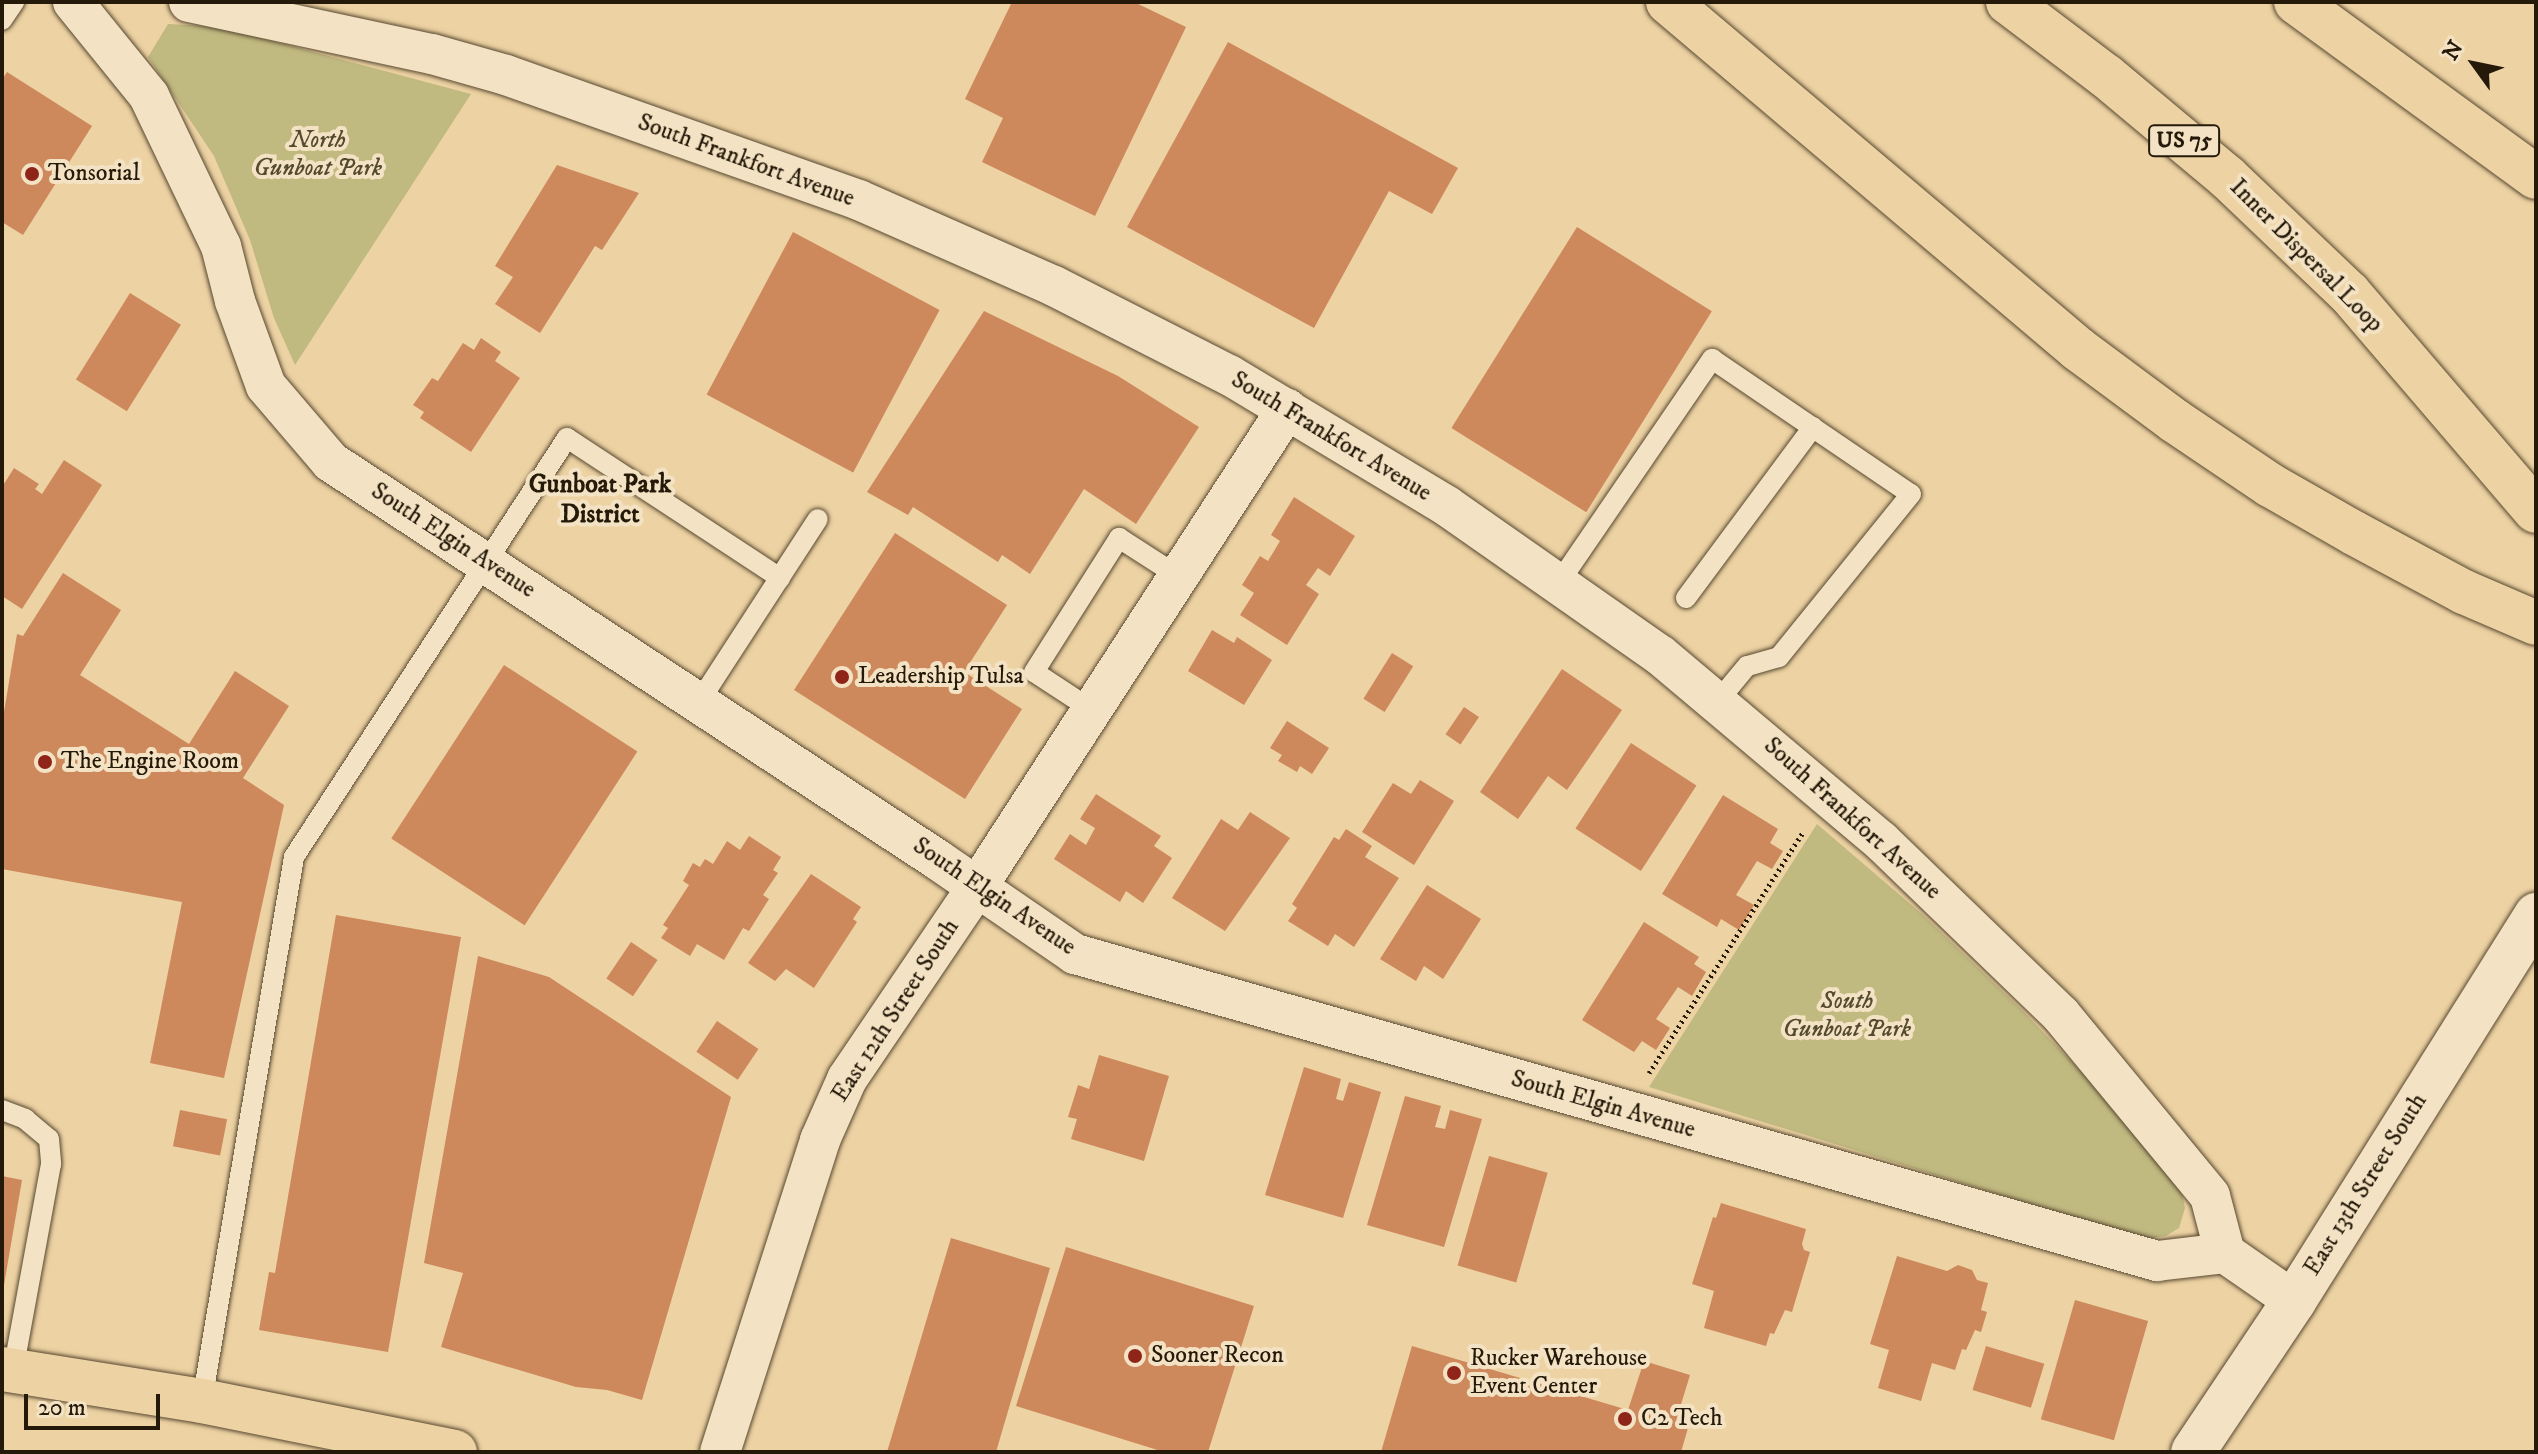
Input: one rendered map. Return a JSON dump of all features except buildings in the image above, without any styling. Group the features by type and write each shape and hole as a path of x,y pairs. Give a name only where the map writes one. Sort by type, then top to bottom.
{"main road":[{"path":"1668,2 2078,349 2175,421 2270,485 2464,592 2536,623"},
{"name":"Inner Dispersal Loop","path":"2008,2 2106,76 2227,177 2349,293 2530,503"},
{"path":"2296,2 2536,177"},
{"path":"8,1370 202,1401 455,1452"}],"street":[{"name":"South Elgin Avenue","path":"73,2 149,96 221,246 245,332 273,396 331,462 699,702 1075,954 2157,1261 2225,1253"},
{"name":"South Frankfort Avenue","path":"189,2 417,51 506,75 859,200 1054,286 1287,409 1447,506 1718,701 1881,841 2061,1015 2210,1196 2225,1253"},
{"name":"East 12th Street South","path":"720,1452 827,1119 847,1079 977,887 1287,409"},
{"name":"East 13th Street South","path":"2193,1452 2294,1301 2536,915"},
{"path":"2225,1253 2294,1301"}],"lane":[{"path":"2,20 14,2"},
{"path":"1558,584 1712,359 1911,494 1779,657 1747,666 1718,701"},
{"path":"1686,598 1813,427"},
{"path":"202,1401 294,857 567,438 780,578"},
{"path":"699,702 818,519"},
{"path":"1092,710 1034,672 1119,538 1178,576"},
{"path":"2,1110 25,1119 49,1139 51,1164 8,1370"}],"path":[{"path":"1625,1112 1827,794"}],"green space":[{"name":"North Gunboat Park","path":"168,24 206,26 257,37 471,94 295,365 274,318 250,240 214,156 148,57"},
{"name":"South Gunboat Park","path":"1817,824 1922,914 2023,1011 2119,1111 2182,1193 2185,1208 2179,1228 2166,1236 2144,1239 1649,1087"}],"place":[{"name":"Tonsorial","path":"32,174"},
{"name":"Leadership Tulsa","path":"842,677"},
{"name":"The Engine Room","path":"45,762"},
{"name":"Sooner Recon","path":"1135,1356"},
{"name":"Rucker Warehouse Event Center","path":"1454,1373"},
{"name":"C2 Tech","path":"1625,1419"}],"district":[{"name":"Gunboat Park District","path":"600,500"}]}
